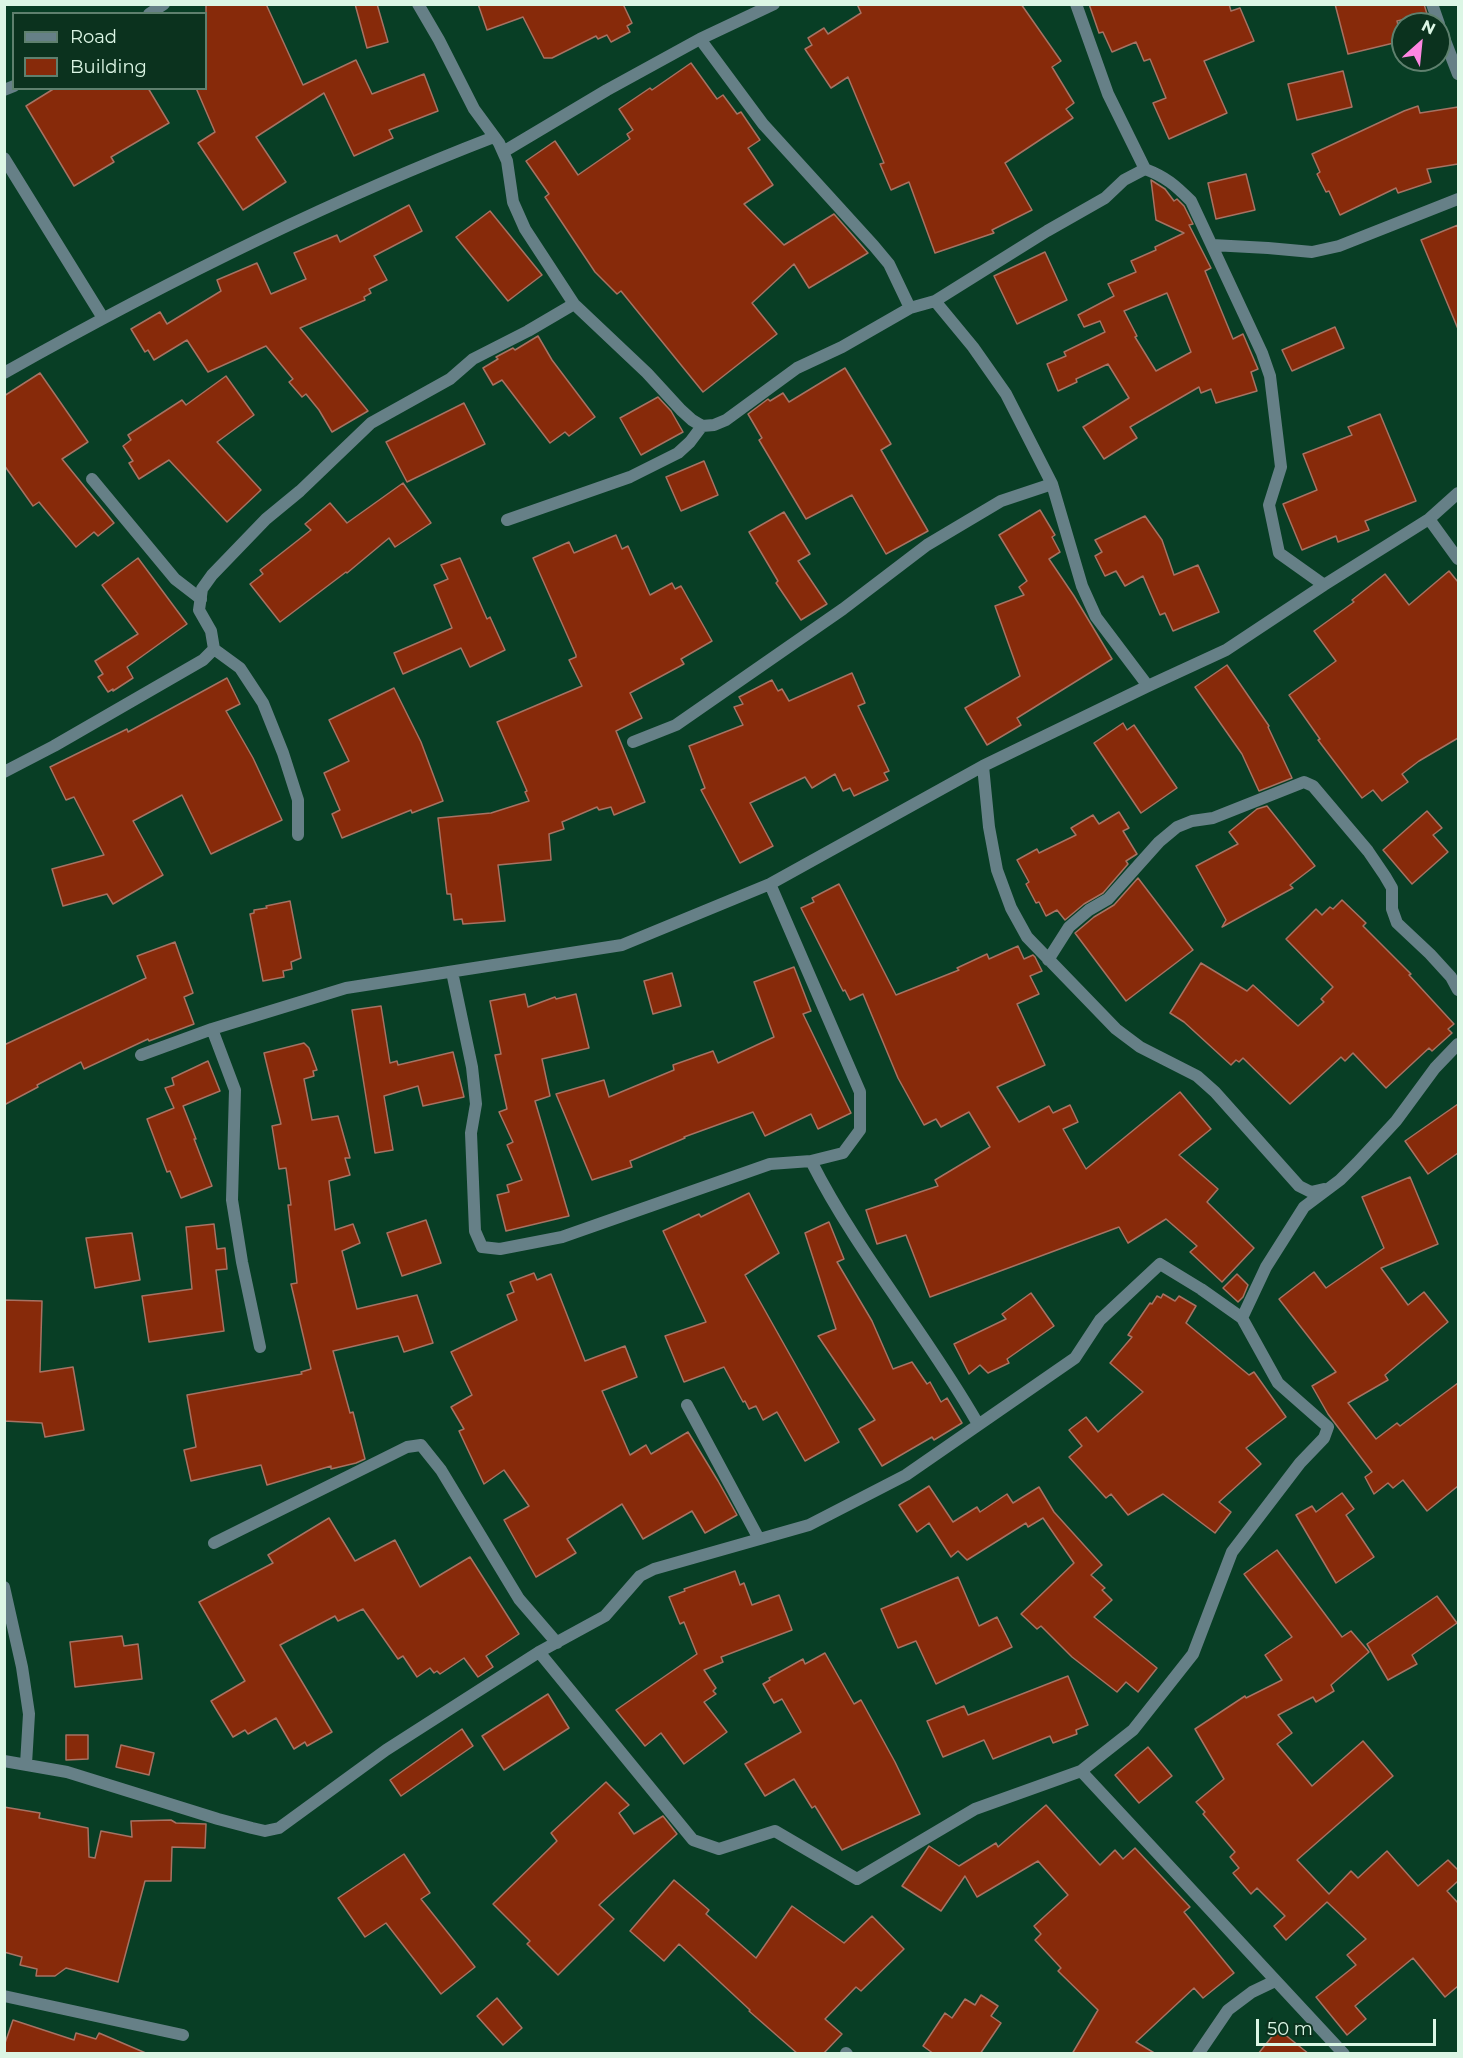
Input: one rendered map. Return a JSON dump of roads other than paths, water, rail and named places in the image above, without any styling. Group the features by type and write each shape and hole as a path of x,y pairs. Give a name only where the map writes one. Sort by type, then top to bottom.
{"street":[{"path":"418,4 474,109 503,152 507,161 513,202 525,230 574,304 647,373 681,410 702,426 714,425 726,420 797,368 842,347 910,308 935,301 1047,231 1105,198 1124,180 1145,169"},
{"path":"503,152 607,90 700,39 774,4"},
{"path":"1076,4 1108,94 1145,169 1164,177 1191,201 1262,353 1269,376 1281,467 1269,505 1279,553 1324,585"},
{"path":"700,39 763,124 882,255 889,264 910,308"},
{"path":"1451,56 1458,74"},
{"path":"4,373 103,318 299,220 434,160 494,137"},
{"path":"4,158 103,318"},
{"path":"1212,245 1312,252 1339,246 1458,199"},
{"path":"935,301 973,347 1006,394 1052,484 1082,586 1096,617 1148,686"},
{"path":"298,835 298,800 283,753 263,703 240,668 214,649 211,631 199,609 202,589 245,539 300,491 371,423 450,379 473,359 574,304"},
{"path":"507,520 630,477 678,453 702,426"},
{"path":"92,479 175,579 201,599"},
{"path":"633,742 676,725 843,609 927,545 1001,501 1052,484"},
{"path":"141,1056 212,1029 346,988 622,945 770,884 983,766 1226,650 1429,519 1458,492"},
{"path":"1429,519 1458,559"},
{"path":"4,772 177,675 202,660 214,649"},
{"path":"983,766 989,827 997,870 1011,908 1027,937 1116,1029 1140,1047 1197,1076 1215,1092 1299,1186 1311,1192 1326,1189"},
{"path":"1048,960 1069,927 1108,898 1159,842 1177,827 1191,821 1213,818 1304,782 1313,786 1368,851 1392,888 1392,909 1397,923 1451,977 1458,990"},
{"path":"452,972 472,1067 476,1104 471,1132 475,1231 482,1247 500,1249 562,1237 770,1164 810,1161 843,1153 860,1130 860,1092 770,884"},
{"path":"212,1029 235,1090 232,1200 260,1347"},
{"path":"1242,1318 1266,1267 1304,1207 1340,1180 1357,1163 1396,1121 1435,1068 1458,1044"},
{"path":"810,1161 830,1200 958,1388 978,1424"},
{"path":"1299,1186 1304,1207"},
{"path":"4,1761 67,1772 218,1819 265,1831 279,1828 386,1750 539,1652 604,1616 640,1576 654,1569 809,1525 854,1504 906,1475 1075,1358 1100,1320 1160,1264 1242,1318 1278,1383 1328,1427 1324,1438 1300,1463 1232,1552 1193,1654 1133,1730 1081,1771 975,1809 857,1879 775,1831 719,1849 693,1840 539,1652"},
{"path":"687,1405 759,1539"},
{"path":"214,1543 407,1447 421,1445 441,1470 519,1599 557,1642"},
{"path":"4,1587 22,1667 29,1714 26,1764"},
{"path":"1081,1771 1344,2054"},
{"path":"1198,2054 1228,2010 1252,1992 1275,1981"},
{"path":"4,1995 183,2035"}]}
